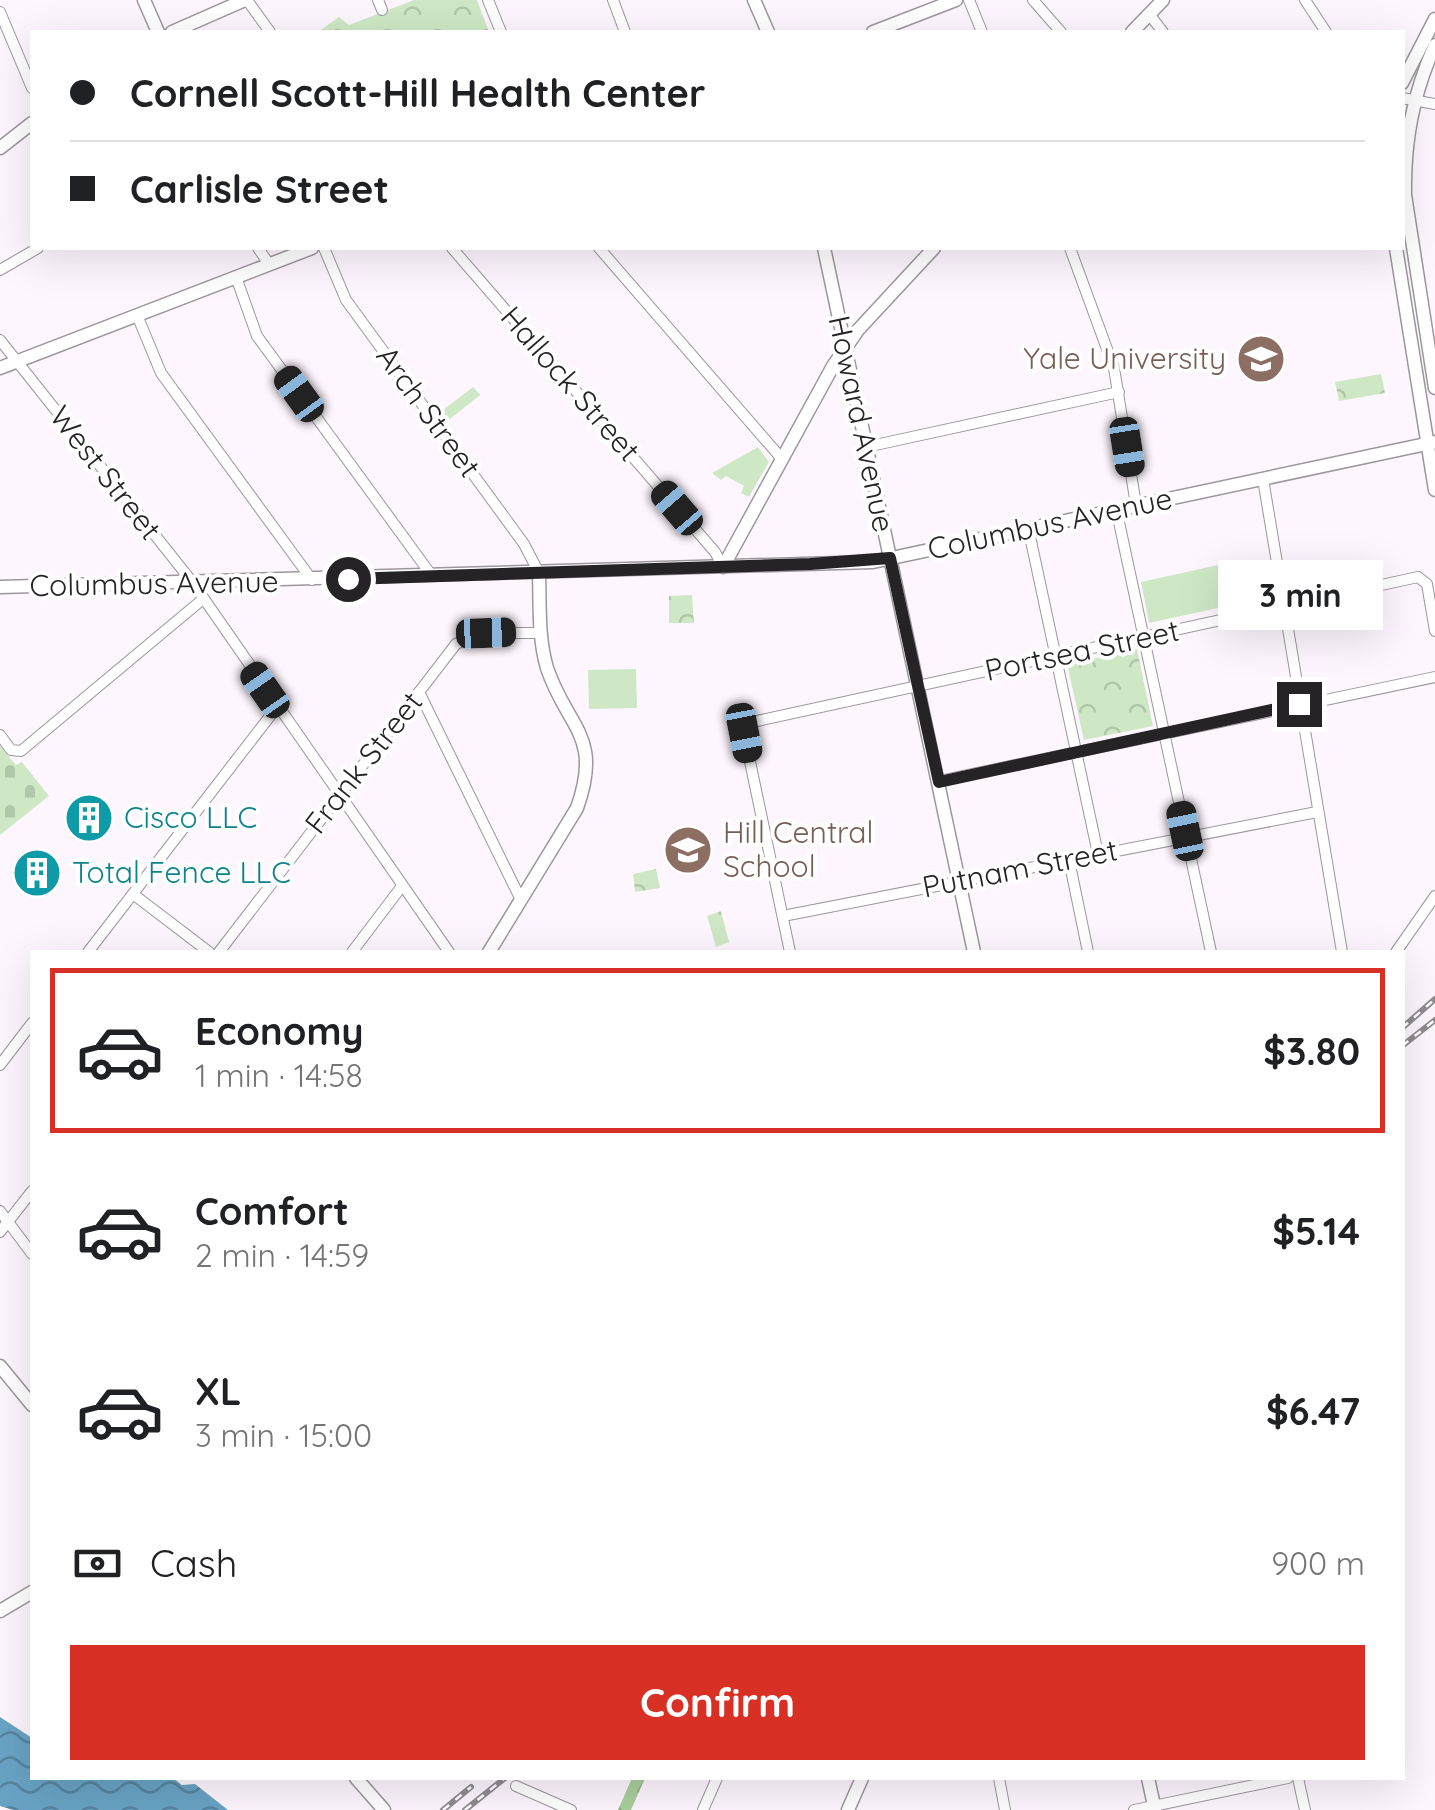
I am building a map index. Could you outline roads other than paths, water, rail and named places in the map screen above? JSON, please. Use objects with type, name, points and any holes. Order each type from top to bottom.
[{"type":"main road","points":[[144,0],[157,30]]},
{"type":"main road","points":[[177,30],[246,0]]},
{"type":"main road","points":[[754,0],[767,30]]},
{"type":"main road","points":[[878,30],[956,0]]},
{"type":"main road","points":[[1134,30],[1163,0]]},
{"type":"main road","points":[[1405,77],[1435,19]]},
{"type":"main road","points":[[1405,140],[1408,99],[1435,45]]},
{"type":"main road","points":[[0,148],[30,126]]},
{"type":"main road","points":[[1405,200],[1435,388]]},
{"type":"main road","points":[[1405,225],[1412,233]]},
{"type":"main road","points":[[0,368],[307,250]]},
{"type":"main road","name":"Howard Avenue","points":[[824,250],[974,950]]},
{"type":"main road","points":[[723,568],[858,330],[932,250]]},
{"type":"main road","points":[[1396,250],[1431,442],[1435,490]]},
{"type":"main road","name":"Columbus Avenue","points":[[0,587],[873,562],[1431,442]]},
{"type":"main road","points":[[490,950],[577,808],[586,769],[581,734],[549,674],[541,633],[539,573]]},
{"type":"main road","points":[[0,1366],[29,1395]]},
{"type":"main road","points":[[0,1611],[30,1593]]},
{"type":"main road","points":[[358,1780],[384,1810]]},
{"type":"main road","points":[[848,1810],[861,1780]]},
{"type":"main road","points":[[1148,1780],[1154,1808]]},
{"type":"street","points":[[246,0],[268,30]]},
{"type":"street","points":[[488,0],[499,30]]},
{"type":"street","points":[[613,0],[624,30]]},
{"type":"street","points":[[970,0],[981,30]]},
{"type":"street","points":[[1033,0],[1060,30]]},
{"type":"street","points":[[1305,0],[1325,30]]},
{"type":"street","points":[[0,12],[30,83]]},
{"type":"street","points":[[1150,14],[1162,30]]},
{"type":"street","points":[[1408,99],[1435,104]]},
{"type":"street","points":[[0,270],[35,250]]},
{"type":"street","points":[[259,250],[269,264]]},
{"type":"street","name":"Arch Street","points":[[325,250],[346,300],[524,544],[539,573]]},
{"type":"street","name":"Hallock Street","points":[[454,250],[715,552],[723,568]]},
{"type":"street","points":[[601,250],[782,459]]},
{"type":"street","points":[[1071,250],[1104,336],[1119,392],[1136,504]]},
{"type":"street","points":[[236,277],[257,336],[432,576]]},
{"type":"street","points":[[137,315],[161,373],[312,580]]},
{"type":"street","name":"West Street","points":[[0,340],[193,583],[447,950]]},
{"type":"street","points":[[866,447],[1119,392]]},
{"type":"street","points":[[1263,479],[1342,950]]},
{"type":"street","points":[[1116,508],[1210,950]]},
{"type":"street","points":[[1028,527],[1098,854]]},
{"type":"street","name":"Portsea Street","points":[[782,916],[744,728],[752,722],[1422,578],[1427,584],[1435,630]]},
{"type":"street","points":[[0,735],[17,752],[203,599]]},
{"type":"street","name":"Frank Street","points":[[221,950],[453,648],[480,633],[541,633]]},
{"type":"street","points":[[939,782],[1435,676]]},
{"type":"street","points":[[419,692],[520,900]]},
{"type":"street","points":[[90,950],[277,707]]},
{"type":"street","name":"Putnam Street","points":[[782,916],[1317,812]]},
{"type":"street","points":[[1068,860],[1088,950]]},
{"type":"street","points":[[354,950],[402,886]]},
{"type":"street","points":[[134,894],[205,950]]},
{"type":"street","points":[[1397,950],[1435,896]]},
{"type":"street","points":[[782,916],[790,950]]},
{"type":"street","points":[[0,1065],[30,1026]]},
{"type":"street","points":[[0,1232],[30,1193]]},
{"type":"street","points":[[0,1211],[30,1251]]},
{"type":"street","points":[[703,1810],[716,1780]]},
{"type":"street","points":[[999,1780],[1006,1810]]},
{"type":"street","points":[[1134,1810],[1279,1780]]},
{"type":"street","points":[[1298,1780],[1304,1810]]},
{"type":"street","points":[[516,1786],[571,1810]]},
{"type":"water","points":[[0,1717],[30,1737],[30,1780],[176,1780],[182,1785],[195,1784],[228,1810],[13,1810],[0,1806]]},
{"type":"railway","points":[[1405,1025],[1435,999]]},
{"type":"railway","points":[[1405,1044],[1435,1020]]},
{"type":"railway","points":[[465,1810],[502,1780]]},
{"type":"railway","points":[[443,1810],[471,1787]]},
{"type":"place","name":"Yale University","points":[[1261,359]]},
{"type":"place","name":"Cisco LLC","points":[[89,818]]},
{"type":"place","name":"Hill Central School","points":[[688,850]]},
{"type":"place","name":"Total Fence LLC","points":[[37,873]]}]
